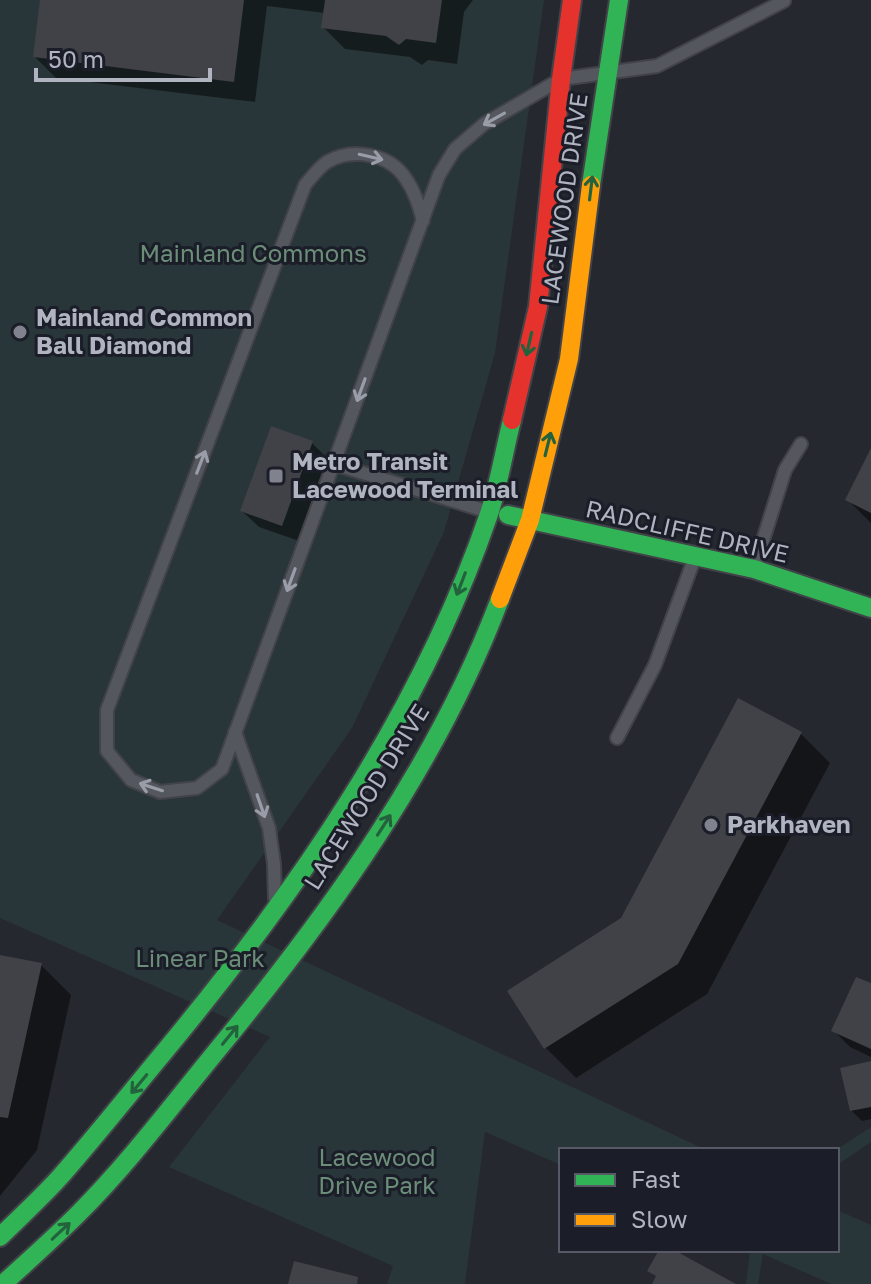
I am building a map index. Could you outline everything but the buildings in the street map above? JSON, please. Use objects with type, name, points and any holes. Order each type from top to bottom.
[{"type":"main road","name":"LACEWOOD DRIVE","points":[[0,1237],[69,1166],[237,964],[275,913],[373,765],[413,694],[453,606],[490,512],[538,307],[572,0]]},
{"type":"main road","name":"LACEWOOD DRIVE","points":[[3,1284],[79,1213],[275,980],[363,857],[440,731],[489,629],[530,520],[569,359],[619,0]]},
{"type":"main road","name":"RADCLIFFE DRIVE","points":[[490,512],[696,554],[754,569],[871,608]]},
{"type":"lane","points":[[423,221],[415,194],[404,176],[383,159],[356,153],[326,162],[305,185],[107,710],[107,751],[131,780],[160,792],[197,788],[222,769],[423,221],[439,175],[462,142],[484,124],[561,79],[657,66],[784,1]]},
{"type":"lane","points":[[754,569],[785,470],[801,444]]},
{"type":"lane","points":[[334,464],[490,512]]},
{"type":"lane","points":[[617,738],[655,665],[696,554]]},
{"type":"lane","points":[[235,732],[269,828],[274,864],[275,913]]},
{"type":"green space","name":"Mainland Commons","points":[[0,0],[544,0],[495,353],[444,532],[352,728],[217,920],[702,1148],[559,1148],[559,1164],[485,1132],[465,1284],[387,1284],[393,1266],[169,1167],[270,1037],[0,918]]},
{"type":"green space","points":[[871,1127],[871,1142],[839,1164],[839,1148]]},
{"type":"green space","points":[[839,1211],[871,1225],[871,1284],[831,1284],[763,1254],[758,1284],[746,1284],[750,1252],[839,1252]]},
{"type":"traffic: fast","points":[[591,185],[619,0]]},
{"type":"traffic: fast","points":[[0,1237],[60,1177],[215,990],[308,863],[351,797],[428,660],[461,588],[493,503],[512,420]]},
{"type":"traffic: fast","points":[[508,515],[754,569],[871,608]]},
{"type":"traffic: fast","points":[[3,1284],[78,1214],[133,1154],[301,944],[378,835],[413,778],[446,720],[500,599]]},
{"type":"traffic: slow","points":[[500,599],[530,520],[569,359],[591,185]]},
{"type":"traffic: jam","points":[[512,420],[538,307],[572,0]]},
{"type":"place","name":"Mainland Common Ball Diamond","points":[[20,332]]},
{"type":"place","name":"Metro Transit Lacewood Terminal","points":[[276,476]]},
{"type":"place","name":"Parkhaven","points":[[711,825]]},
{"type":"park label","name":"Linear Park","points":[[200,959]]},
{"type":"park label","name":"Lacewood Drive Park","points":[[377,1172]]}]
